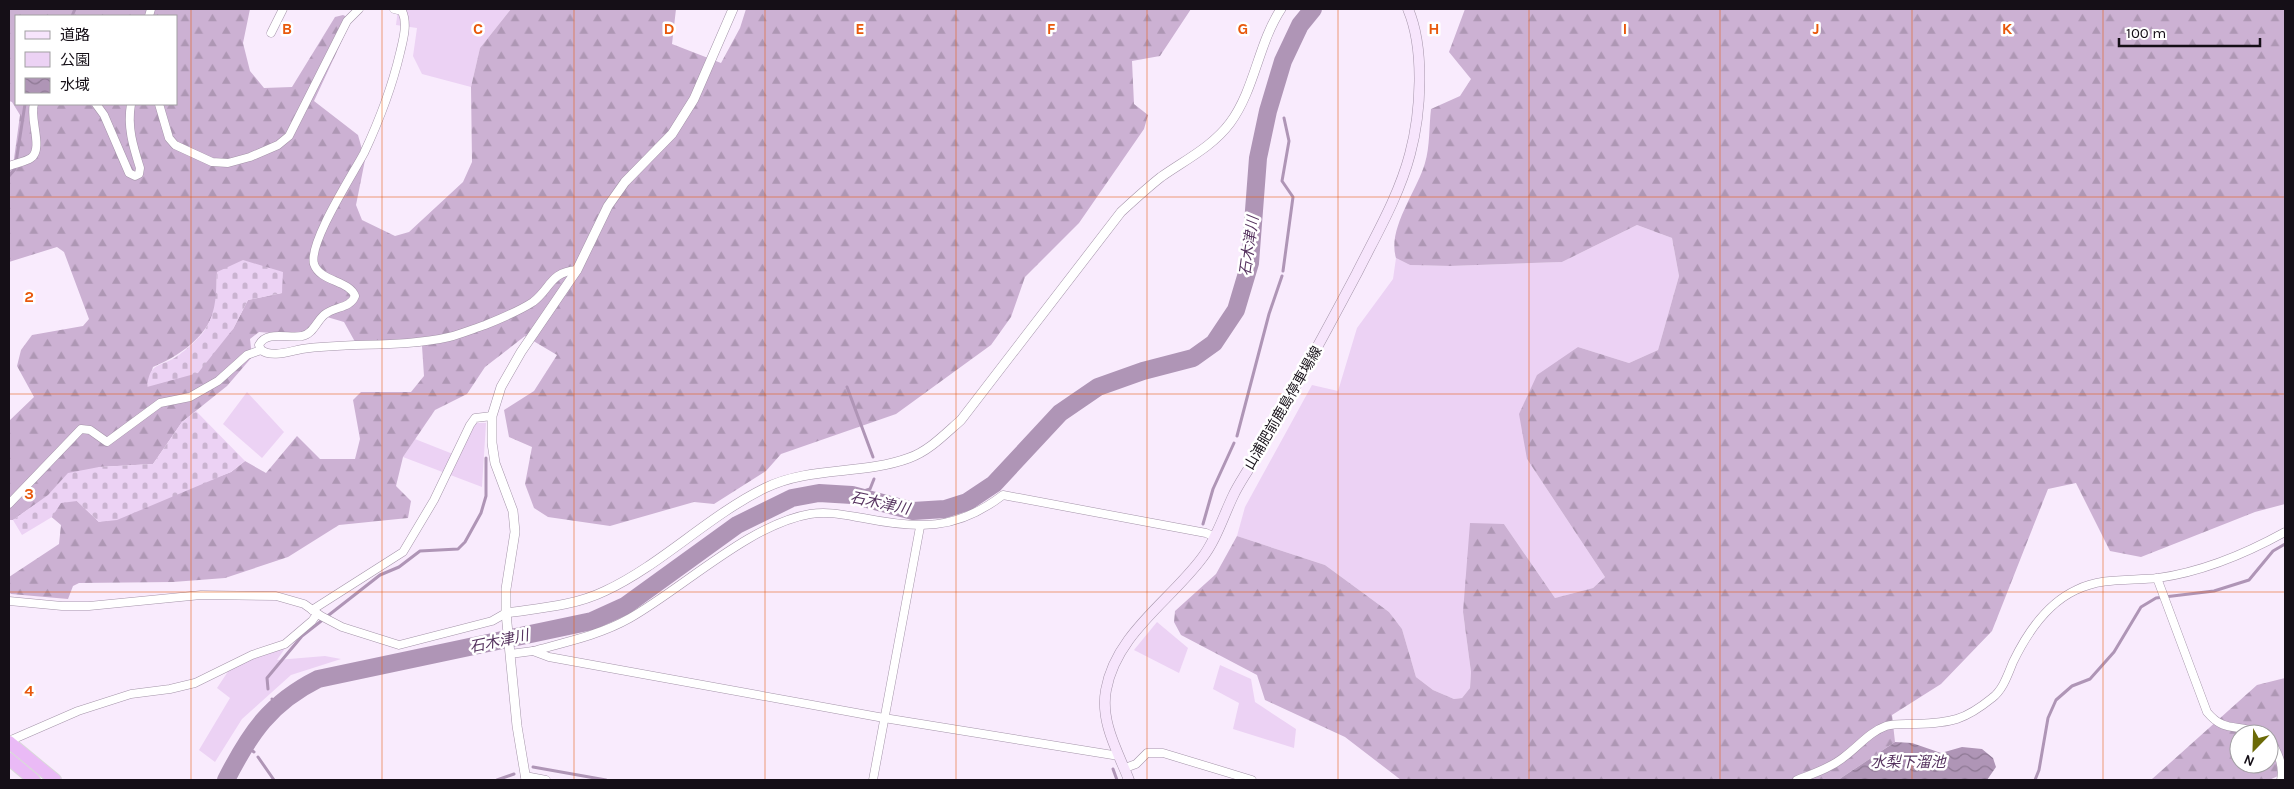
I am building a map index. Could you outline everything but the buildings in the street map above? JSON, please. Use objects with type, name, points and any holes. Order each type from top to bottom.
[{"type":"highway","points":[[9,742],[55,780]]},
{"type":"highway","points":[[9,759],[34,780]]},
{"type":"main road","name":"山浦肥前鹿島停車場線","points":[[1130,780],[1119,756],[1106,718],[1104,702],[1110,673],[1132,635],[1202,559],[1215,537],[1233,495],[1306,371],[1386,215],[1402,179],[1410,154],[1416,122],[1419,68],[1416,38],[1408,9]]},
{"type":"street","points":[[270,33],[283,9]]},
{"type":"street","points":[[159,105],[169,138],[175,145],[212,162],[228,163],[250,157],[278,145],[289,136],[347,21],[359,9]]},
{"type":"street","points":[[394,9],[402,12],[404,16],[404,35],[392,85],[363,154],[330,212],[314,256],[314,264],[318,270],[351,289],[355,296],[349,304],[332,309],[323,316],[308,334],[301,336],[269,336],[261,341],[259,345],[261,350],[265,353],[274,354],[322,346],[399,343],[449,337],[485,325],[530,303],[539,297],[554,277],[564,271],[576,270]]},
{"type":"street","points":[[546,780],[526,778],[506,613],[506,589],[514,525],[513,511],[496,463],[492,443],[492,416],[501,387],[521,352],[576,270],[608,206],[625,182],[672,134],[694,99],[733,9]]},
{"type":"street","points":[[9,601],[62,606],[89,606],[201,595],[276,596],[304,604],[329,621],[399,645],[484,624],[506,613],[582,600],[606,591],[731,507],[766,488],[794,478],[882,466],[910,458],[929,448],[961,420],[1121,212],[1145,190],[1217,138],[1230,122],[1246,96],[1265,40],[1281,9]]},
{"type":"street","points":[[13,164],[31,158],[36,153],[37,142],[31,112],[34,105]]},
{"type":"street","points":[[97,105],[104,115],[129,173],[135,176],[139,174],[140,168],[130,134],[131,105]]},
{"type":"street","points":[[9,504],[81,429],[90,430],[106,442],[160,403],[190,396],[218,381],[247,355],[261,350]]},
{"type":"street","points":[[9,742],[78,711],[131,694],[170,689],[195,683],[252,655],[285,644],[312,621],[317,613],[403,552],[434,500],[470,425],[475,418],[492,416]]},
{"type":"street","points":[[510,653],[533,651],[596,634],[630,618],[730,551],[772,526],[809,514],[836,513],[920,527],[964,519],[984,510],[1003,496],[1215,537]]},
{"type":"street","points":[[872,780],[920,527]]},
{"type":"street","points":[[1797,780],[1843,758],[1873,732],[1888,725],[1936,724],[1967,716],[1995,696],[2004,682],[2024,640],[2042,616],[2058,601],[2077,589],[2112,580],[2157,578],[2182,573],[2245,552],[2285,532]]},
{"type":"street","points":[[2157,578],[2207,712],[2215,721],[2229,727]]},
{"type":"street","points":[[533,651],[549,657],[884,718],[1119,756]]},
{"type":"street","points":[[1125,768],[1136,764],[1147,753],[1163,753],[1252,780]]},
{"type":"street","points":[[2279,758],[2283,773],[2281,780]]},
{"type":"green space","points":[[9,9],[250,9],[243,43],[250,71],[264,88],[292,87],[335,17],[343,15],[352,19],[314,101],[358,135],[365,160],[356,205],[362,220],[395,236],[409,232],[463,182],[472,162],[471,87],[480,48],[511,9],[676,9],[672,44],[721,63],[740,28],[746,9],[1191,9],[1160,56],[1132,61],[1134,104],[1148,115],[1144,129],[1079,223],[1025,277],[1011,317],[991,345],[896,414],[781,454],[766,471],[714,504],[694,502],[610,526],[548,517],[534,508],[525,484],[532,447],[509,437],[504,410],[534,391],[557,355],[525,336],[485,367],[467,394],[435,410],[403,457],[396,486],[411,501],[408,518],[339,525],[288,557],[225,578],[173,582],[79,583],[73,586],[68,599],[11,594],[9,592],[9,577],[59,544],[61,525],[36,504],[13,520],[9,520],[9,421],[34,397],[17,366],[21,350],[32,335],[83,326],[89,319],[64,252],[57,247],[9,262],[9,172],[13,166],[20,115],[12,102],[9,101]],"holes":[[[217,272],[282,293],[248,300],[233,329],[147,386],[153,367],[182,351],[206,327],[216,303]],[[327,317],[344,322],[359,349],[422,346],[424,376],[411,392],[361,392],[353,400],[360,439],[355,459],[320,459],[297,436],[266,473],[245,461],[231,472],[99,522],[77,501],[99,467],[153,464],[182,422],[227,386],[252,357],[250,339],[259,332],[310,336]]]},
{"type":"green space","points":[[398,9],[511,9],[480,48],[471,87],[422,74],[413,56],[417,28],[396,25]]},
{"type":"green space","points":[[1465,9],[2285,9],[2285,504],[2255,512],[2141,557],[2110,551],[2076,483],[2048,489],[1992,631],[1941,684],[1892,715],[1895,742],[1838,780],[1401,780],[1345,737],[1265,700],[1257,675],[1181,635],[1174,622],[1175,611],[1216,574],[1237,536],[1325,565],[1389,612],[1402,629],[1416,677],[1433,690],[1454,699],[1462,698],[1470,688],[1471,672],[1463,612],[1470,523],[1504,524],[1555,598],[1593,588],[1605,577],[1527,459],[1519,414],[1537,375],[1578,347],[1629,363],[1658,350],[1679,276],[1672,238],[1637,225],[1562,262],[1450,266],[1410,265],[1396,258],[1394,247],[1399,223],[1427,157],[1431,109],[1460,96],[1471,79],[1449,52]]},
{"type":"green space","points":[[1637,225],[1672,238],[1679,276],[1658,350],[1629,363],[1578,347],[1527,459],[1605,577],[1593,588],[1555,598],[1504,524],[1463,612],[1471,672],[1470,688],[1462,698],[1454,699],[1433,690],[1416,677],[1402,629],[1389,612],[1325,565],[1237,536],[1245,507],[1312,385],[1338,391],[1357,328],[1393,279],[1396,258],[1410,265],[1450,266],[1562,262]]},
{"type":"green space","points":[[243,260],[283,272],[282,293],[248,300],[233,329],[198,373],[147,387],[150,373],[153,369],[176,357],[204,332],[214,307],[217,272]]},
{"type":"green space","points":[[247,392],[284,432],[262,458],[223,424]]},
{"type":"green space","points":[[196,411],[245,461],[231,472],[117,520],[99,522],[77,501],[61,503],[52,517],[22,535],[13,520],[48,495],[68,473],[99,467],[153,464],[182,422]]},
{"type":"green space","points":[[474,423],[486,423],[482,487],[403,457],[415,439],[458,456]]},
{"type":"green space","points":[[1157,622],[1188,648],[1179,673],[1134,650]]},
{"type":"green space","points":[[288,644],[277,660],[325,656],[341,659],[291,675],[242,719],[215,762],[199,750],[230,698],[217,688],[229,670],[255,654]]},
{"type":"green space","points":[[1220,665],[1251,679],[1255,702],[1296,729],[1294,748],[1233,729],[1239,703],[1213,689]]},
{"type":"green space","points":[[2285,678],[2285,773],[2269,780],[2151,780],[2257,685]]},
{"type":"water","name":"水梨下溜池","points":[[1895,742],[1912,743],[1941,753],[1962,747],[1982,749],[1993,758],[1996,767],[1987,780],[1838,780]]},
{"type":"waterway","points":[[72,15],[75,9]]},
{"type":"waterway","name":"石木津川","points":[[226,780],[244,748],[263,721],[287,698],[318,679],[592,621],[625,606],[737,525],[792,498],[819,493],[852,495],[913,511],[945,509],[967,502],[994,484],[1060,413],[1098,387],[1143,371],[1193,358],[1214,343],[1236,310],[1250,263],[1258,158],[1268,111],[1283,61],[1300,25],[1313,9]]},
{"type":"waterway","points":[[9,176],[15,169],[25,105]]},
{"type":"waterway","points":[[1283,271],[1293,197],[1282,181],[1289,141],[1284,118]]},
{"type":"waterway","points":[[1237,436],[1269,314],[1282,276]]},
{"type":"waterway","points":[[847,387],[873,457]]},
{"type":"waterway","points":[[1203,524],[1213,489],[1234,443]]},
{"type":"waterway","points":[[268,689],[267,678],[302,636],[380,575],[399,567],[420,551],[458,549],[465,542],[481,513],[486,496],[486,458]]},
{"type":"waterway","points":[[852,495],[870,489],[874,479]]},
{"type":"waterway","points":[[2035,780],[2039,770],[2048,718],[2056,700],[2072,686],[2090,679],[2114,652],[2141,607],[2156,598],[2214,591],[2249,580],[2273,551],[2285,544]]},
{"type":"waterway","points":[[272,699],[277,705]]},
{"type":"waterway","points":[[244,745],[254,752]]},
{"type":"waterway","points":[[258,757],[274,780]]},
{"type":"waterway","points":[[533,767],[606,780]]},
{"type":"waterway","points":[[1113,769],[1117,780]]},
{"type":"waterway","points":[[497,780],[514,774]]}]
